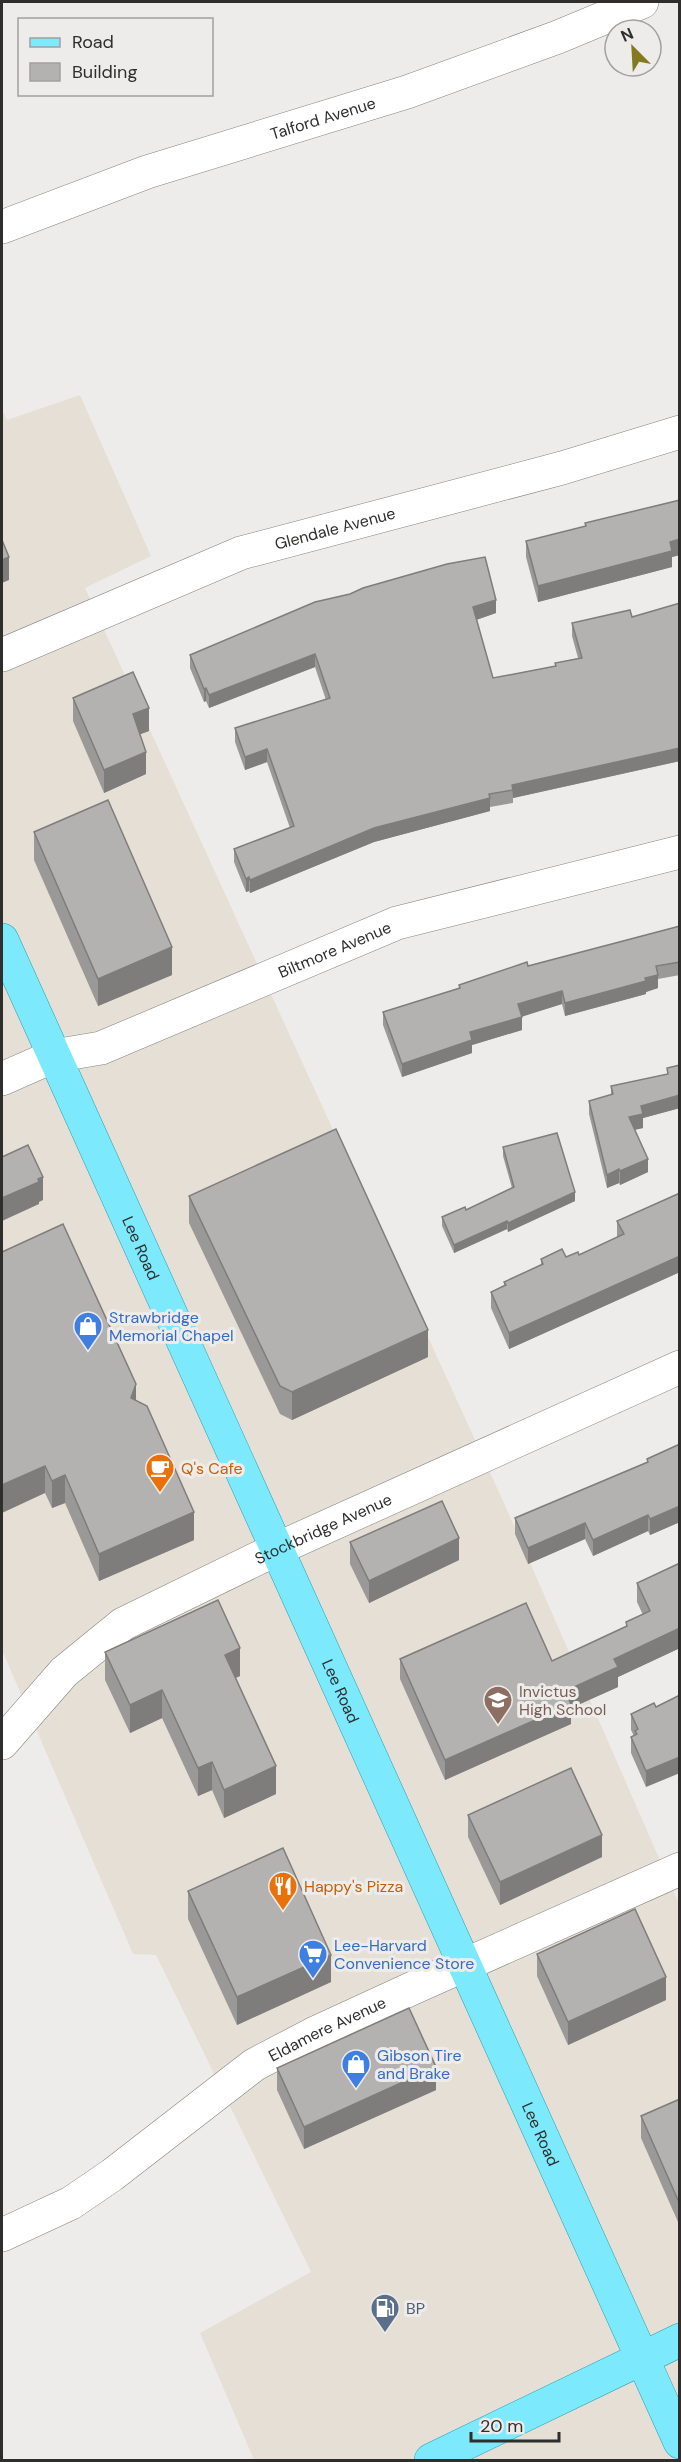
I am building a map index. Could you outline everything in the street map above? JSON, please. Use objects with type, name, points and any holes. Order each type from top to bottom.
[{"type":"main road","name":"Lee Road","points":[[2,940],[641,2360],[680,2442]]},
{"type":"main road","points":[[430,2460],[680,2340]]},
{"type":"street","name":"Talford Avenue","points":[[2,227],[147,172],[406,92],[558,37],[642,2]]},
{"type":"street","name":"Glendale Avenue","points":[[2,655],[241,553],[562,468],[680,432]]},
{"type":"street","name":"Biltmore Avenue","points":[[2,1079],[54,1056],[100,1048],[397,923],[680,852]]},
{"type":"street","name":"Stockbridge Avenue","points":[[2,1743],[64,1672],[123,1624],[277,1549],[680,1367]]},
{"type":"street","name":"Eldamere Avenue","points":[[2,2235],[71,2203],[112,2175],[255,2065],[313,2034],[680,1869]]},
{"type":"shaded area","points":[[80,395],[151,556],[85,588],[504,1503],[679,1904],[679,2460],[254,2460],[200,2333],[311,2272],[156,1955],[133,1954],[2,1650],[2,409],[7,420]]},
{"type":"building","points":[[680,500],[680,539],[670,542],[672,551],[538,586],[526,541],[586,526],[585,523]]},
{"type":"building","points":[[2,540],[9,557],[2,560]]},
{"type":"building","points":[[485,557],[496,600],[473,607],[493,678],[556,666],[555,663],[582,658],[572,623],[630,610],[632,617],[680,603],[680,748],[512,785],[513,790],[489,794],[490,798],[374,828],[250,880],[249,877],[246,879],[234,849],[294,826],[267,749],[245,757],[235,728],[330,698],[315,654],[209,695],[206,688],[204,689],[190,655],[315,602],[350,594],[363,588],[447,564]]},
{"type":"building","points":[[133,672],[149,708],[133,714],[146,752],[104,770],[73,698]]},
{"type":"building","points":[[108,800],[172,947],[98,979],[34,832]]},
{"type":"building","points":[[680,926],[680,962],[656,966],[658,975],[645,978],[646,981],[565,1003],[562,991],[518,1004],[522,1017],[470,1032],[472,1040],[402,1064],[383,1012],[460,988],[459,985],[527,962],[528,966]]},
{"type":"building","points":[[680,1065],[680,1095],[641,1106],[643,1114],[629,1117],[648,1159],[607,1175],[589,1101],[613,1094],[611,1086],[668,1074],[667,1068]]},
{"type":"building","points":[[336,1129],[428,1330],[292,1392],[280,1386],[189,1196]]},
{"type":"building","points":[[557,1133],[575,1192],[454,1245],[442,1217],[465,1207],[466,1210],[514,1187],[503,1147]]},
{"type":"building","points":[[28,1145],[43,1177],[38,1179],[39,1182],[2,1198],[2,1157]]},
{"type":"building","points":[[680,1193],[680,1256],[509,1333],[491,1292],[506,1285],[504,1282],[543,1264],[541,1259],[562,1249],[566,1257],[578,1252],[579,1255],[624,1234],[617,1221]]},
{"type":"building","points":[[63,1224],[136,1384],[131,1398],[147,1406],[194,1512],[99,1554],[65,1475],[52,1481],[45,1466],[2,1485],[2,1252]]},
{"type":"building","points":[[680,1444],[680,1506],[650,1519],[648,1515],[593,1540],[585,1523],[528,1548],[515,1518],[648,1462],[647,1459]]},
{"type":"building","points":[[442,1501],[459,1538],[369,1581],[350,1542]]},
{"type":"building","points":[[680,1563],[680,1628],[614,1659],[618,1667],[565,1691],[571,1704],[445,1760],[400,1659],[526,1603],[552,1661],[627,1626],[626,1622],[650,1611],[637,1583]]},
{"type":"building","points":[[218,1600],[240,1648],[225,1655],[276,1766],[224,1790],[212,1762],[198,1768],[162,1690],[130,1705],[105,1652]]},
{"type":"building","points":[[680,1695],[680,1757],[646,1771],[631,1737],[637,1734],[635,1731],[638,1729],[631,1714],[654,1703],[656,1707]]},
{"type":"building","points":[[571,1768],[602,1835],[500,1882],[468,1815]]},
{"type":"building","points":[[283,1848],[331,1955],[237,1997],[188,1891]]},
{"type":"building","points":[[635,1909],[666,1977],[568,2022],[537,1954]]},
{"type":"building","name":"Gibson Tire and Brake","points":[[409,2008],[436,2067],[304,2127],[277,2068]]},
{"type":"building","points":[[680,2099],[680,2199],[678,2200],[641,2116]]},
{"type":"place","name":"Strawbridge Memorial Chapel","points":[[88,1352]]},
{"type":"place","name":"Q's Cafe","points":[[160,1494]]},
{"type":"place","name":"Invictus High School","points":[[498,1726]]},
{"type":"place","name":"Happy's Pizza","points":[[283,1912]]},
{"type":"place","name":"Lee-Harvard Convenience Store","points":[[313,1980]]},
{"type":"place","name":"Gibson Tire and Brake","points":[[356,2090]]},
{"type":"place","name":"BP","points":[[385,2334]]}]
